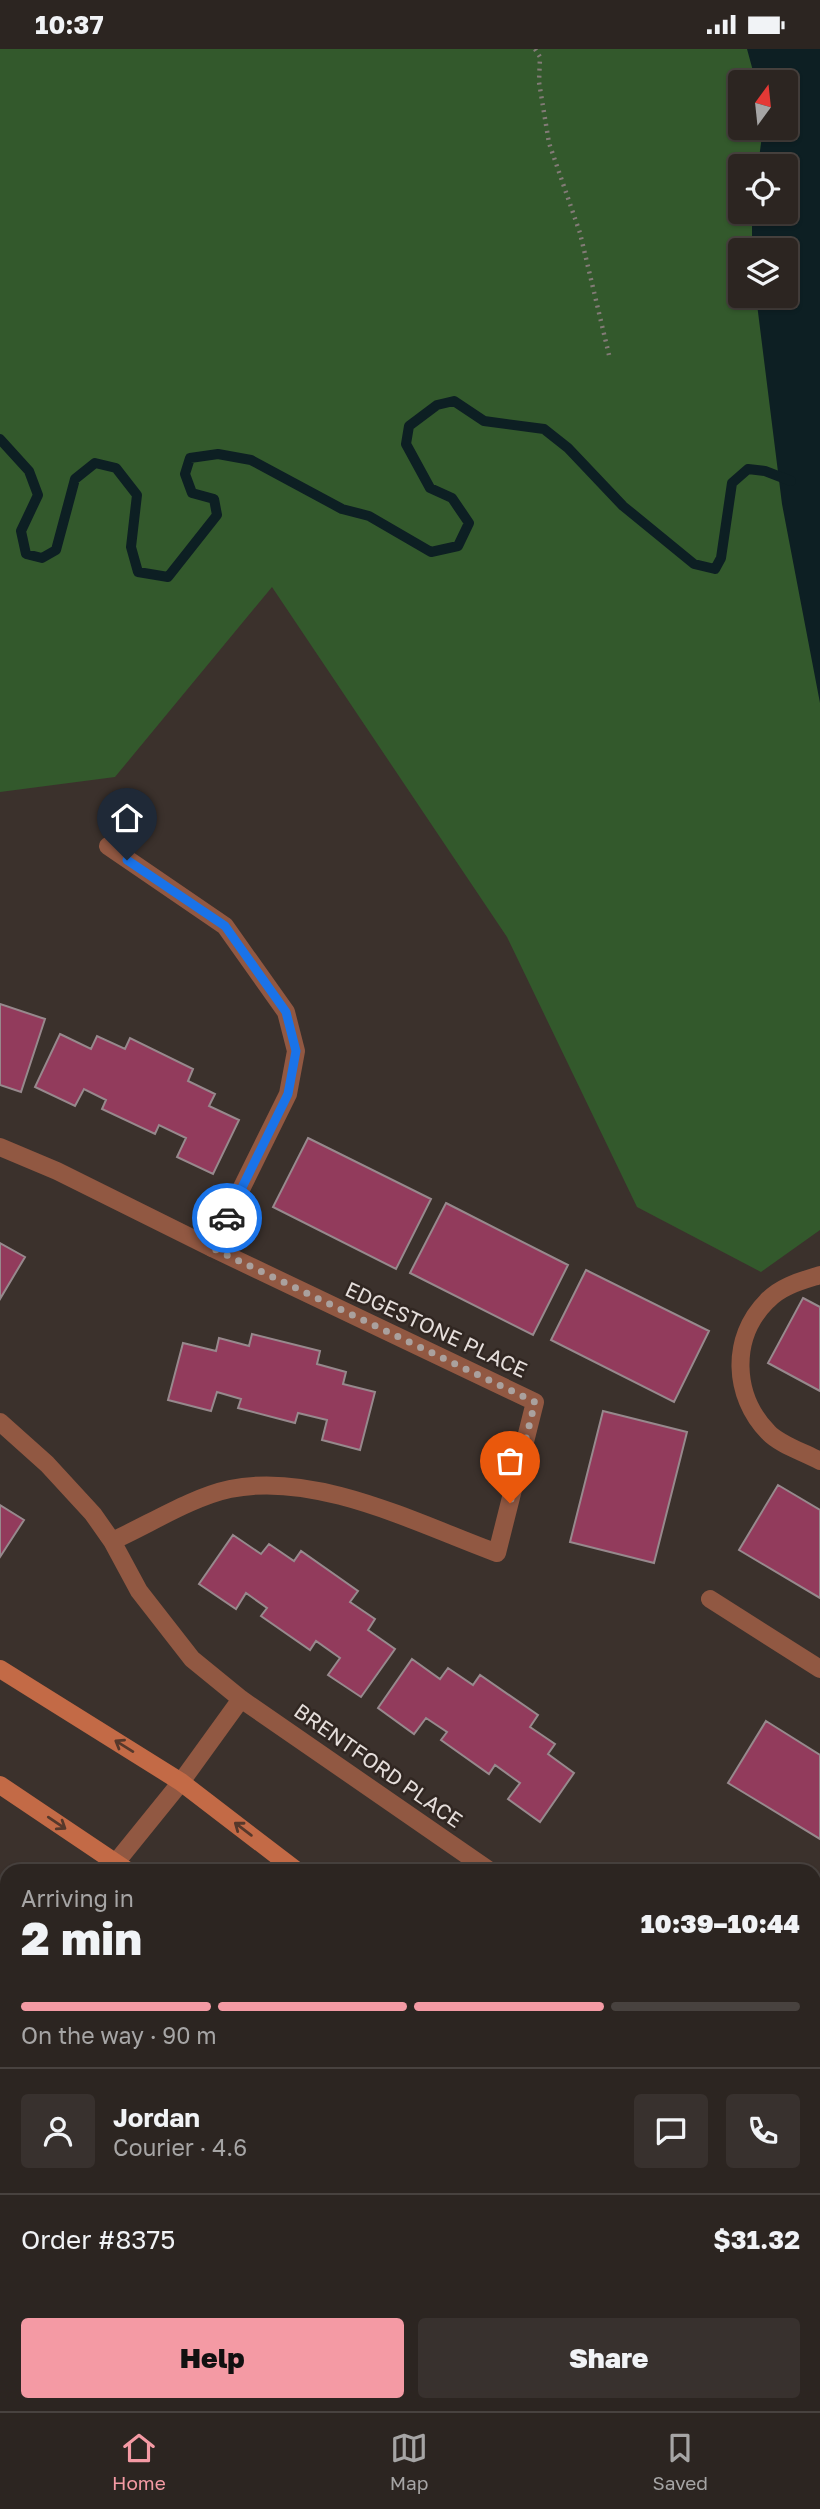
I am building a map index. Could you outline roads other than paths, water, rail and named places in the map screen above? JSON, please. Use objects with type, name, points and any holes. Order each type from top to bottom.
[{"type":"main road","points":[[0,1669],[181,1782],[289,1864]]},
{"type":"main road","points":[[0,1785],[112,1864]]},
{"type":"street","points":[[108,846],[225,926],[286,1012],[296,1051],[288,1094],[212,1248]]},
{"type":"street","name":"EDGESTONE PLACE","points":[[0,1147],[57,1171],[535,1402],[497,1553],[346,1498],[281,1486],[228,1489],[112,1541]]},
{"type":"street","points":[[820,1275],[792,1283],[767,1300],[749,1325],[740,1363],[741,1383],[751,1411],[764,1427],[770,1434],[820,1461]]},
{"type":"street","name":"BRENTFORD PLACE","points":[[0,1422],[74,1492],[112,1541],[139,1591],[164,1627],[192,1659],[241,1699],[479,1864]]},
{"type":"street","points":[[710,1599],[820,1669]]},
{"type":"street","points":[[121,1864],[241,1699]]},
{"type":"waterway","points":[[0,439],[29,471],[38,495],[21,531],[26,554],[42,558],[56,550],[75,479],[95,463],[116,468],[137,495],[131,547],[138,572],[168,577],[217,515],[214,499],[192,493],[185,474],[190,458],[218,454],[251,460],[342,509],[369,516],[431,552],[458,546],[469,523],[452,498],[430,488],[406,444],[409,426],[437,405],[454,401],[484,421],[544,429],[568,448],[623,506],[694,564],[715,569],[721,558],[732,483],[748,469],[765,471],[791,481]]}]
